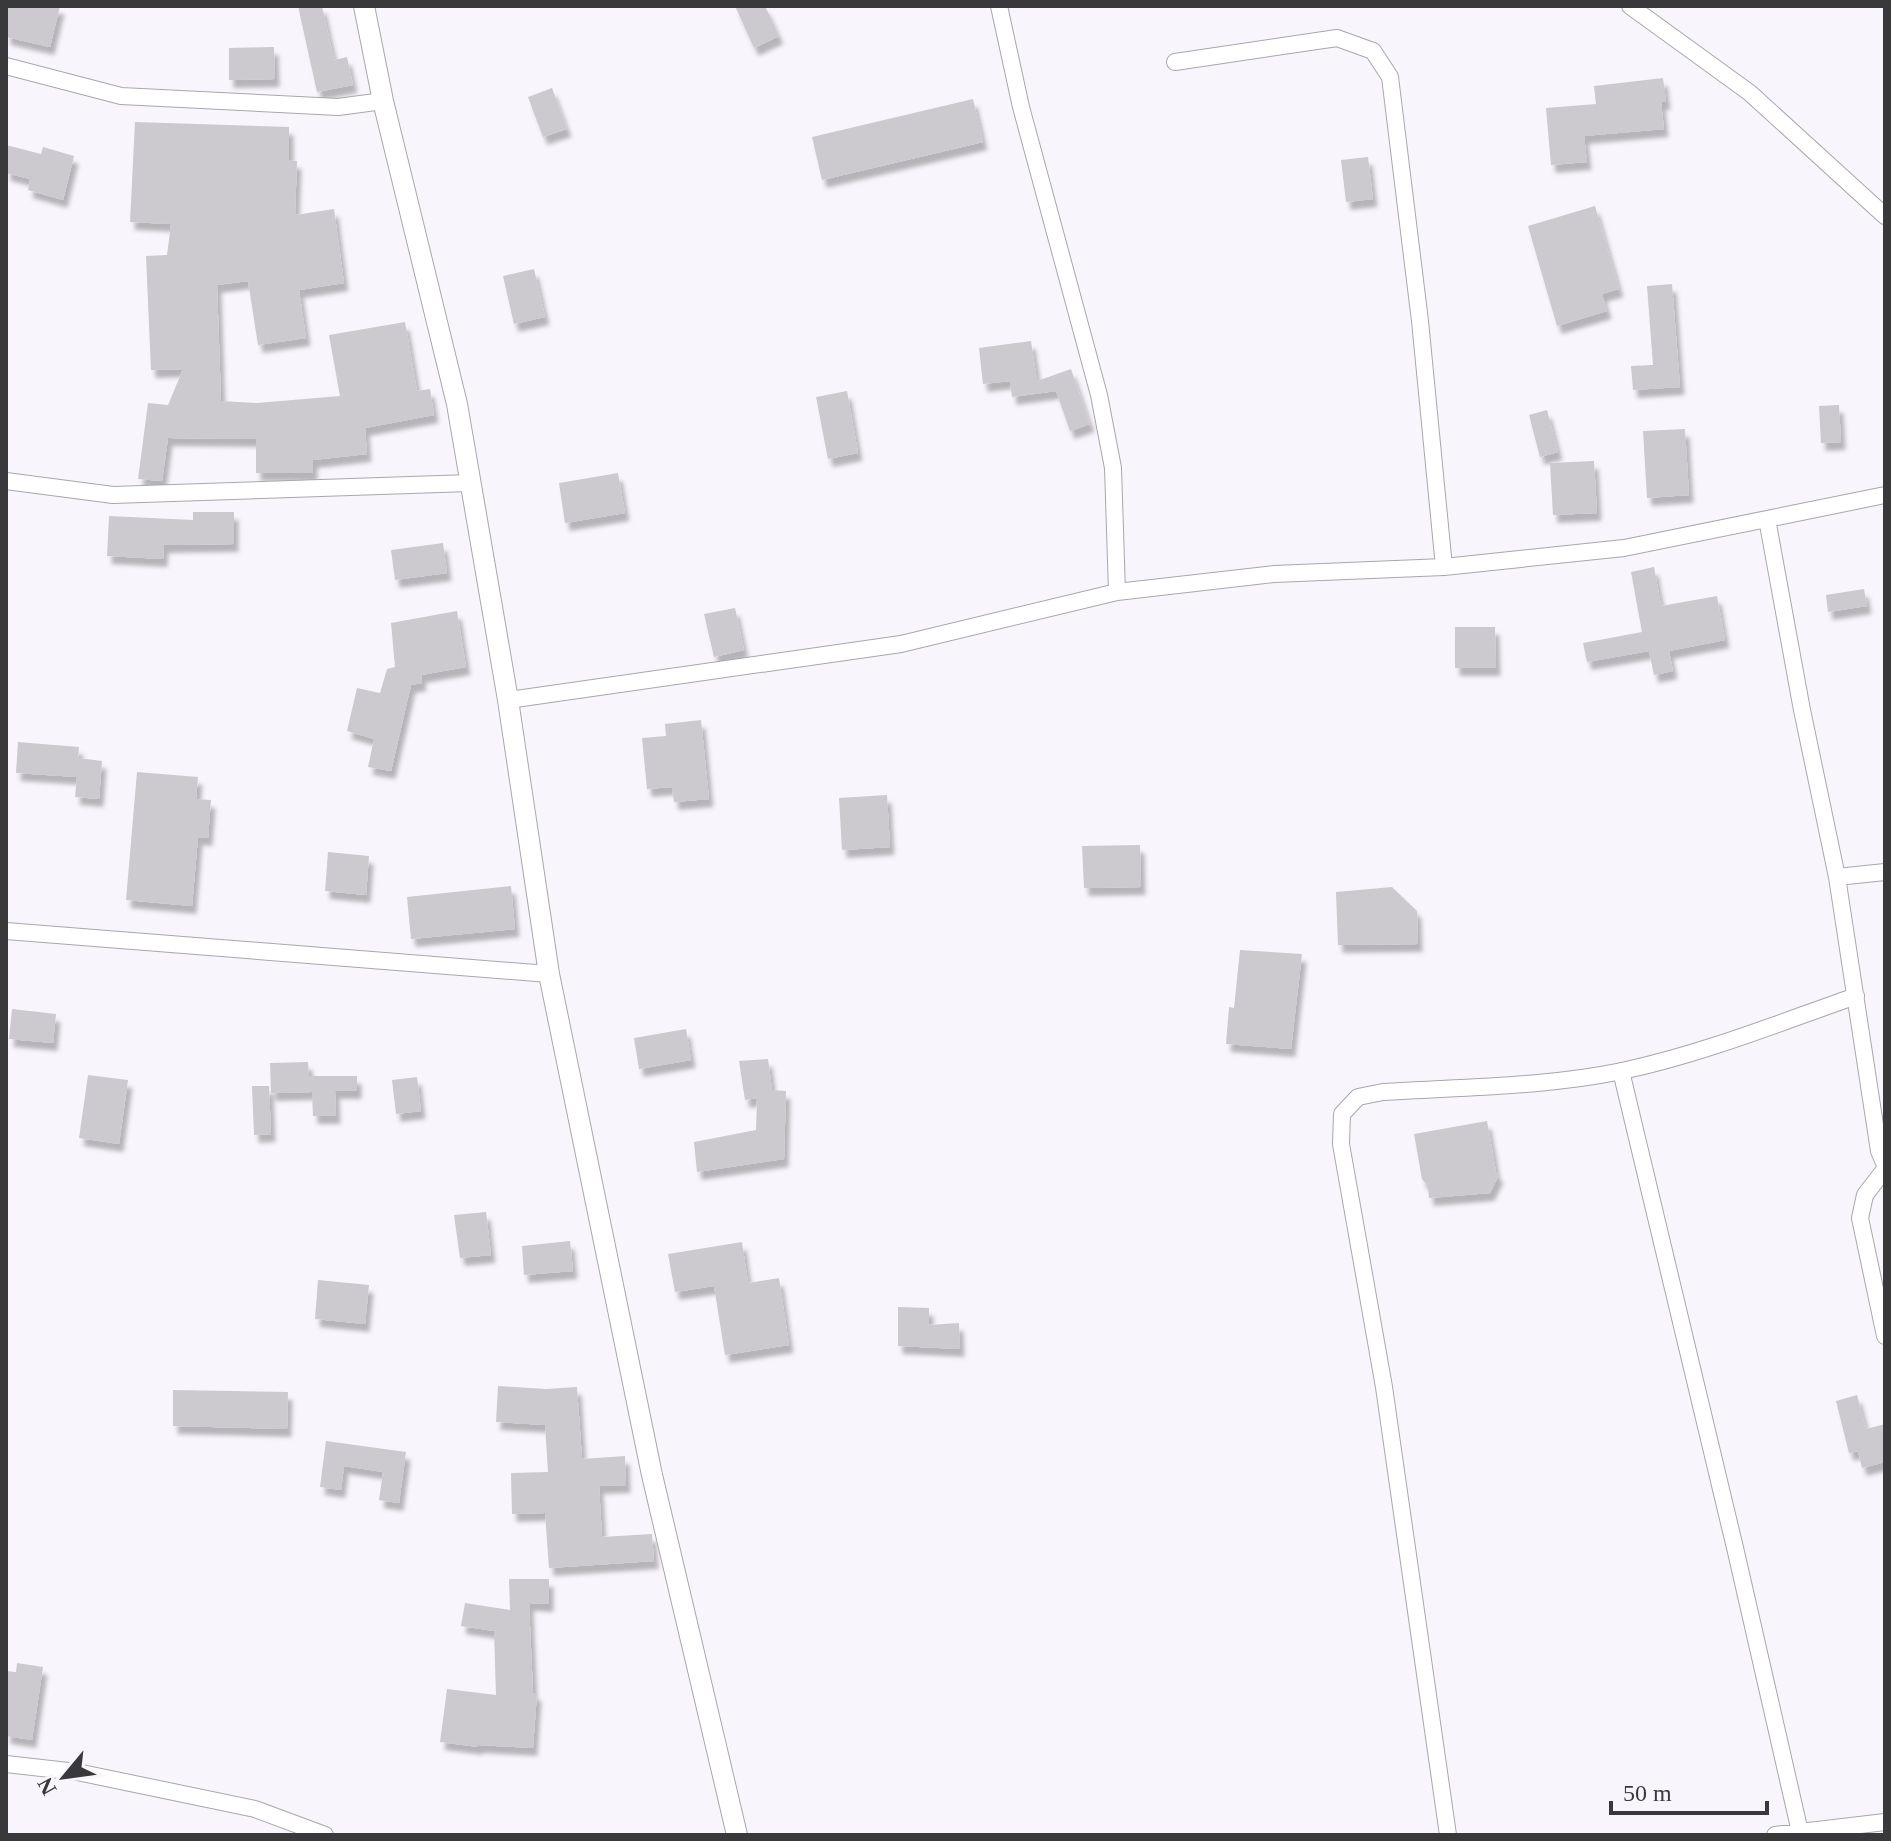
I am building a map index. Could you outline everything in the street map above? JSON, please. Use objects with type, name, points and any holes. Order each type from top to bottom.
[{"type":"street","points":[[364,6],[383,101],[457,404],[508,700],[549,974],[652,1475],[737,1835]]},
{"type":"street","points":[[999,6],[1021,107],[1099,395],[1113,468],[1117,592]]},
{"type":"street","points":[[1630,6],[1750,93],[1885,216]]},
{"type":"street","points":[[1175,62],[1337,38],[1373,51],[1390,77],[1420,321],[1444,567]]},
{"type":"street","points":[[6,66],[121,96],[338,107],[383,101]]},
{"type":"street","points":[[6,481],[113,495],[470,483]]},
{"type":"street","points":[[508,700],[901,644],[1117,592],[1274,574],[1444,567],[1624,548],[1885,495]]},
{"type":"street","points":[[1767,519],[1837,877],[1879,1151],[1885,1167],[1865,1195],[1860,1218],[1885,1336]]},
{"type":"street","points":[[1837,877],[1885,872]]},
{"type":"street","points":[[6,931],[549,974]]},
{"type":"street","points":[[1448,1835],[1384,1387],[1341,1144],[1342,1114],[1358,1097],[1383,1092],[1558,1080],[1621,1071],[1713,1046],[1856,996]]},
{"type":"street","points":[[1621,1071],[1733,1536],[1800,1832]]},
{"type":"street","points":[[6,1764],[77,1772],[255,1809],[325,1835]]},
{"type":"street","points":[[1775,1835],[1885,1822]]},
{"type":"building","points":[[6,6],[60,6],[50,47],[6,37]]},
{"type":"building","points":[[298,6],[322,6],[334,60],[347,57],[353,85],[317,92]]},
{"type":"building","points":[[735,6],[765,6],[779,36],[754,48]]},
{"type":"building","points":[[274,47],[275,79],[229,80],[229,48]]},
{"type":"building","points":[[1663,78],[1666,102],[1661,102],[1664,129],[1584,136],[1587,162],[1551,165],[1546,108],[1596,104],[1594,86]]},
{"type":"building","points":[[552,88],[567,129],[543,137],[528,97]]},
{"type":"building","points":[[973,99],[983,142],[822,180],[812,137]]},
{"type":"building","points":[[135,122],[289,127],[289,160],[297,161],[295,215],[334,209],[344,283],[299,290],[306,338],[258,345],[248,281],[217,285],[221,401],[257,403],[340,396],[329,335],[405,322],[417,391],[430,389],[434,415],[365,428],[367,454],[313,460],[313,473],[256,473],[256,439],[168,438],[162,481],[138,479],[148,403],[168,405],[183,369],[151,370],[146,256],[167,255],[171,224],[130,222]]},
{"type":"building","points":[[6,145],[41,154],[43,147],[74,156],[63,200],[28,190],[30,179],[6,173]]},
{"type":"building","points":[[1368,157],[1373,199],[1346,202],[1341,160]]},
{"type":"building","points":[[1595,206],[1619,289],[1602,294],[1607,311],[1557,326],[1528,226]]},
{"type":"building","points":[[534,269],[545,317],[514,324],[503,276]]},
{"type":"building","points":[[1672,284],[1680,387],[1633,390],[1631,366],[1653,365],[1647,286]]},
{"type":"building","points":[[1031,341],[1037,381],[1071,369],[1090,424],[1070,431],[1056,391],[1012,397],[1010,381],[983,384],[979,348]]},
{"type":"building","points":[[847,391],[858,453],[828,459],[816,397]]},
{"type":"building","points":[[1839,405],[1841,442],[1821,443],[1819,406]]},
{"type":"building","points":[[1547,410],[1558,452],[1540,457],[1529,415]]},
{"type":"building","points":[[1685,429],[1689,495],[1647,498],[1643,431]]},
{"type":"building","points":[[1594,461],[1597,513],[1553,515],[1550,463]]},
{"type":"building","points":[[618,473],[625,513],[565,523],[559,483]]},
{"type":"building","points":[[193,512],[234,512],[234,544],[164,545],[163,559],[107,556],[109,516],[193,520]]},
{"type":"building","points":[[443,543],[447,573],[395,580],[391,550]]},
{"type":"building","points":[[1654,567],[1661,606],[1717,596],[1725,640],[1669,651],[1673,671],[1654,675],[1649,651],[1587,662],[1583,643],[1642,632],[1631,572]]},
{"type":"building","points":[[1864,589],[1867,606],[1828,612],[1826,595]]},
{"type":"building","points":[[735,608],[744,650],[714,657],[704,614]]},
{"type":"building","points":[[457,611],[466,667],[421,675],[422,683],[411,685],[391,771],[368,767],[374,739],[347,731],[357,688],[380,693],[387,669],[395,667],[391,623]]},
{"type":"building","points":[[1455,627],[1495,627],[1496,668],[1455,668]]},
{"type":"building","points":[[701,720],[709,799],[674,802],[672,787],[647,789],[642,738],[666,736],[665,724]]},
{"type":"building","points":[[18,742],[79,747],[78,758],[102,761],[99,799],[75,797],[77,777],[16,773]]},
{"type":"building","points":[[137,772],[198,777],[196,799],[211,800],[208,838],[198,837],[192,906],[126,900]]},
{"type":"building","points":[[887,795],[890,847],[842,850],[839,798]]},
{"type":"building","points":[[1140,845],[1141,887],[1084,888],[1082,846]]},
{"type":"building","points":[[328,852],[369,856],[366,895],[325,891]]},
{"type":"building","points":[[511,886],[515,929],[411,939],[407,897]]},
{"type":"building","points":[[1392,887],[1417,911],[1418,944],[1338,945],[1336,892]]},
{"type":"building","points":[[1240,950],[1302,954],[1291,1049],[1226,1044],[1229,1007],[1234,1008]]},
{"type":"building","points":[[12,1009],[56,1014],[53,1043],[9,1039]]},
{"type":"building","points":[[686,1029],[691,1060],[639,1069],[634,1038]]},
{"type":"building","points":[[768,1059],[772,1090],[786,1091],[784,1159],[697,1172],[694,1142],[756,1130],[757,1098],[745,1100],[739,1061]]},
{"type":"building","points":[[308,1062],[309,1076],[357,1076],[357,1091],[335,1091],[336,1116],[313,1116],[312,1092],[271,1093],[270,1063]]},
{"type":"building","points":[[88,1075],[128,1080],[119,1144],[79,1138]]},
{"type":"building","points":[[417,1077],[421,1111],[396,1114],[392,1080]]},
{"type":"building","points":[[252,1086],[269,1086],[271,1134],[254,1135]]},
{"type":"building","points":[[1487,1121],[1499,1175],[1490,1193],[1429,1198],[1428,1186],[1422,1179],[1414,1134]]},
{"type":"building","points":[[486,1212],[491,1255],[460,1258],[454,1215]]},
{"type":"building","points":[[570,1241],[573,1271],[524,1275],[522,1246]]},
{"type":"building","points":[[742,1242],[748,1283],[779,1278],[789,1345],[725,1355],[714,1286],[675,1292],[668,1254]]},
{"type":"building","points":[[318,1280],[369,1285],[365,1324],[315,1319]]},
{"type":"building","points":[[898,1307],[929,1308],[929,1325],[959,1323],[960,1349],[898,1346]]},
{"type":"building","points":[[498,1386],[577,1387],[582,1459],[625,1456],[626,1485],[599,1486],[602,1537],[652,1534],[654,1561],[549,1568],[545,1513],[512,1514],[511,1473],[548,1472],[545,1425],[496,1422]]},
{"type":"building","points":[[173,1390],[288,1392],[287,1429],[173,1426]]},
{"type":"building","points":[[1857,1395],[1866,1429],[1885,1424],[1885,1462],[1862,1468],[1858,1451],[1849,1453],[1836,1401]]},
{"type":"building","points":[[326,1441],[406,1452],[399,1503],[379,1500],[383,1472],[344,1466],[341,1490],[320,1487]]},
{"type":"building","points":[[509,1579],[549,1579],[549,1604],[529,1603],[533,1693],[537,1693],[533,1748],[478,1747],[440,1742],[447,1689],[496,1695],[494,1631],[461,1626],[465,1603],[510,1610]]},
{"type":"building","points":[[17,1663],[43,1667],[32,1740],[6,1736],[6,1671],[16,1672]]}]
